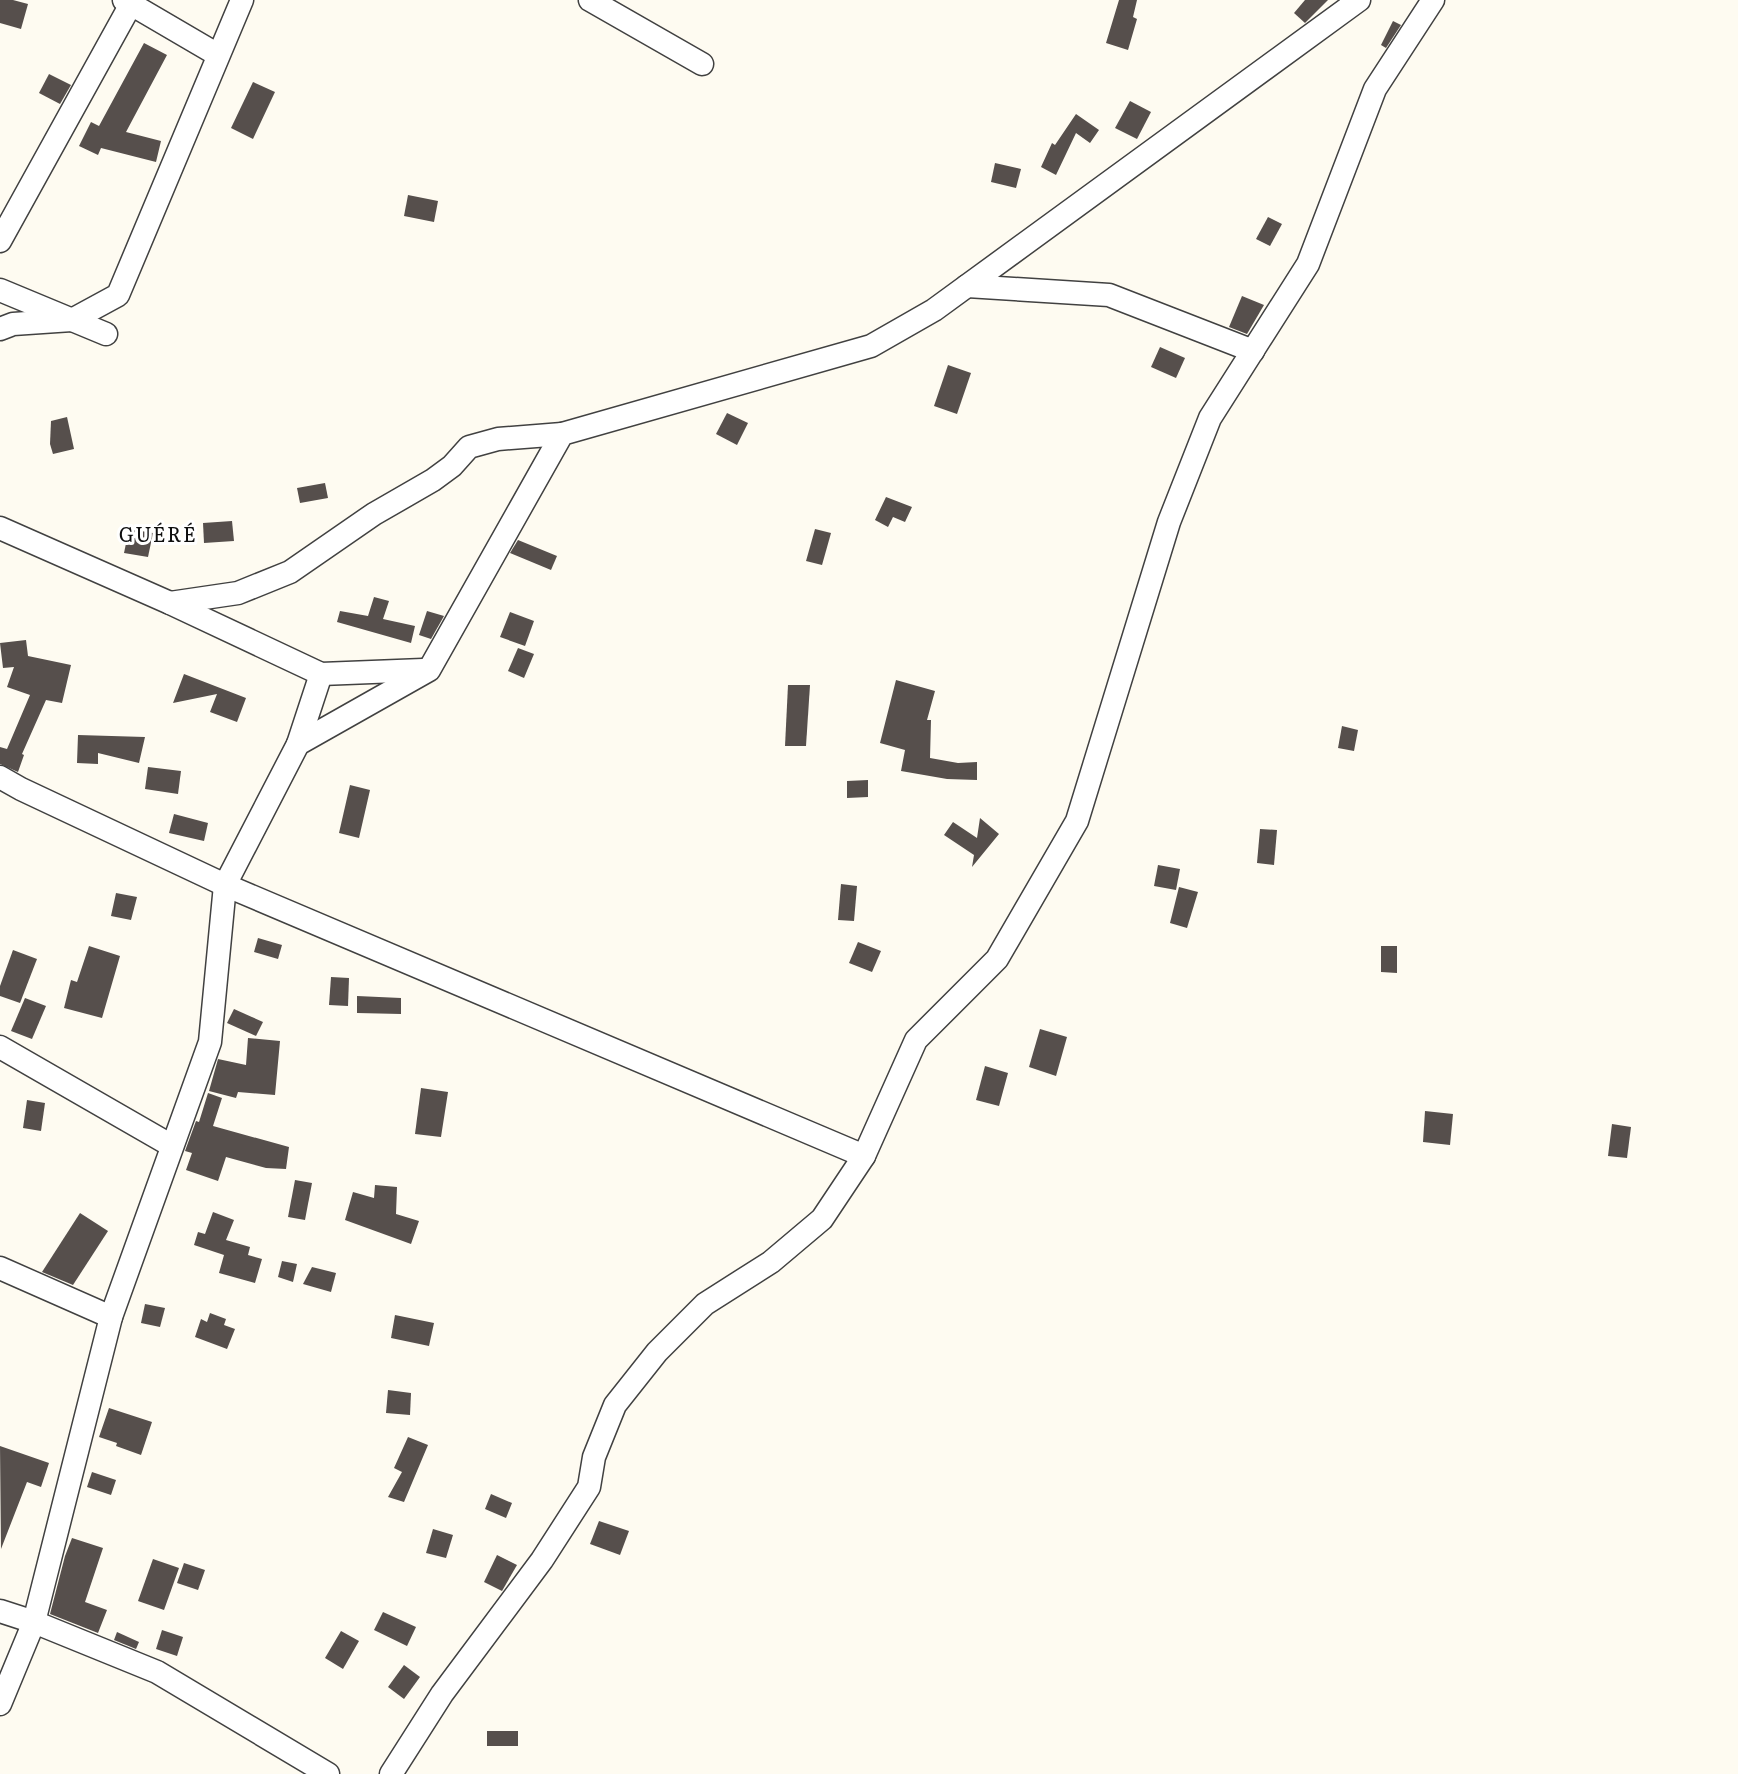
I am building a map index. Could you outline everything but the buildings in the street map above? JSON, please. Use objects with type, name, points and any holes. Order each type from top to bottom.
[{"type":"street","points":[[0,328],[13,324],[72,320],[118,295],[242,0]]},
{"type":"street","points":[[590,0],[702,64]]},
{"type":"street","points":[[170,603],[238,593],[290,572],[374,514],[434,480],[452,466],[469,447],[498,439],[562,434],[871,346],[934,310],[968,286],[1359,0]]},
{"type":"street","points":[[391,1774],[442,1694],[542,1560],[589,1487],[594,1457],[615,1405],[657,1352],[705,1304],[771,1262],[822,1219],[864,1156],[916,1040],[997,959],[1077,821],[1169,522],[1210,418],[1308,264],[1375,89],[1433,0]]},
{"type":"street","points":[[0,241],[128,2],[218,54]]},
{"type":"street","points":[[968,286],[1109,295],[1253,351]]},
{"type":"street","points":[[0,290],[106,334]]},
{"type":"street","points":[[298,744],[429,670],[562,434]]},
{"type":"street","points":[[0,528],[170,603],[321,674],[429,670]]},
{"type":"street","points":[[0,1704],[34,1622],[111,1317],[210,1042],[225,885],[298,744],[321,674]]},
{"type":"street","points":[[0,777],[225,885],[864,1156]]},
{"type":"street","points":[[0,1047],[172,1146]]},
{"type":"street","points":[[0,1268],[111,1317]]},
{"type":"street","points":[[0,1611],[34,1622],[157,1672],[328,1774]]},
{"type":"district","name":"GUÉRÉ","points":[[158,535]]}]
